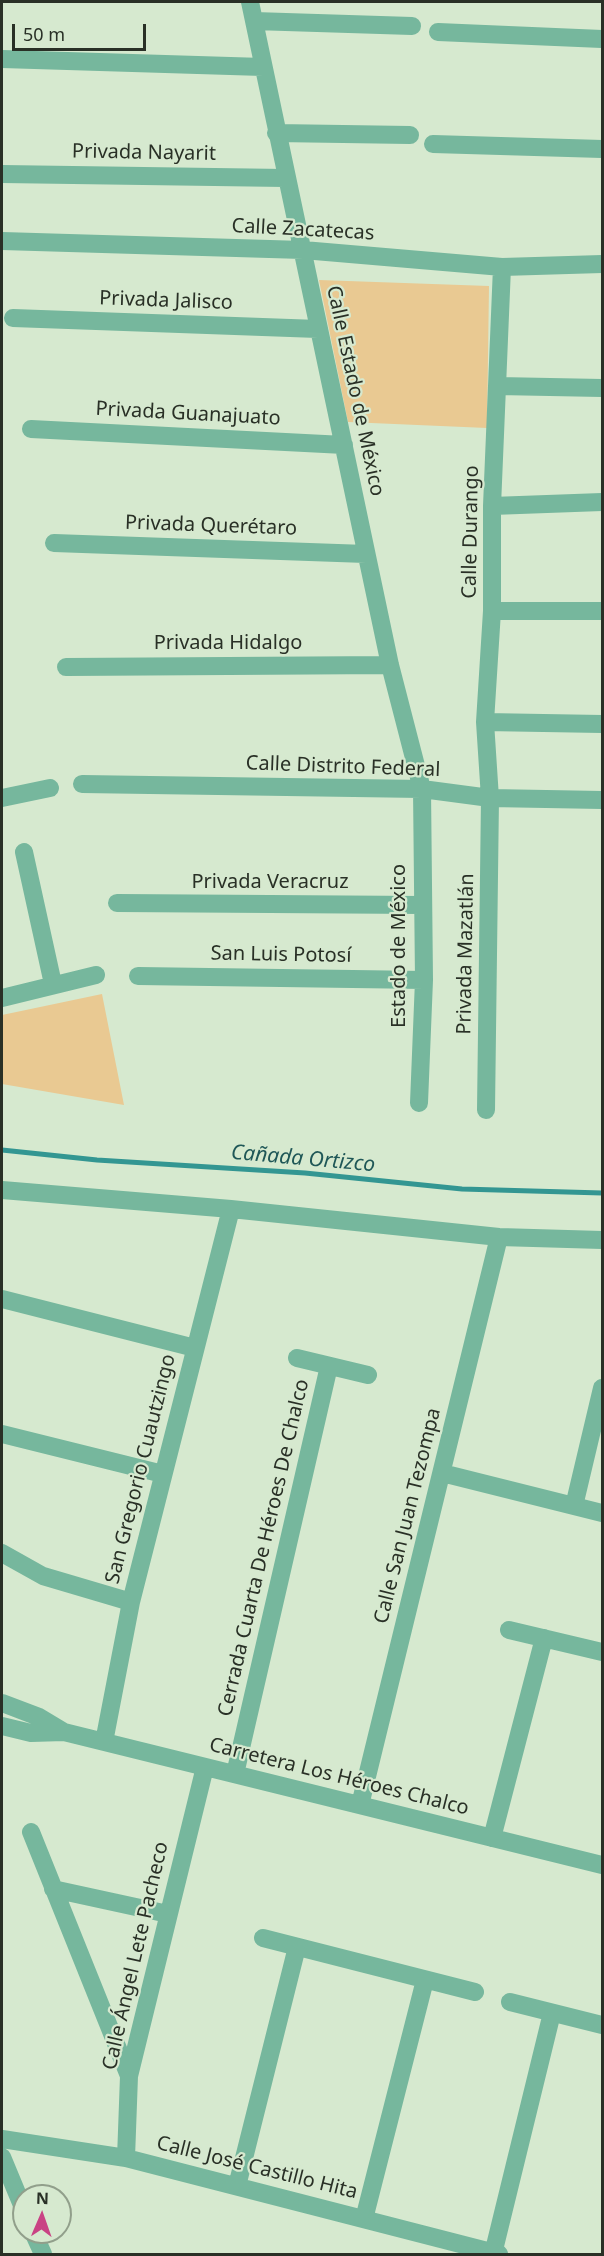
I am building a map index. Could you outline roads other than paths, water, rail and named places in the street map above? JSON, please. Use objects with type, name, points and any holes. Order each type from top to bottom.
[{"type":"street","name":"Calle Estado de México","points":[[250,2],[285,178],[303,250],[390,665],[422,789]]},
{"type":"street","points":[[254,21],[412,26]]},
{"type":"street","points":[[438,32],[603,39]]},
{"type":"street","points":[[2,59],[263,67]]},
{"type":"street","points":[[276,133],[411,135]]},
{"type":"street","points":[[433,144],[603,149]]},
{"type":"street","name":"Privada Nayarit","points":[[2,174],[285,178]]},
{"type":"street","name":"Calle Zacatecas","points":[[2,241],[303,250],[502,267],[603,264]]},
{"type":"street","name":"Calle Durango","points":[[490,798],[485,722],[492,611],[492,506],[502,267]]},
{"type":"street","name":"Privada Jalisco","points":[[13,318],[318,329]]},
{"type":"street","points":[[498,386],[603,388]]},
{"type":"street","name":"Privada Guanajuato","points":[[31,429],[344,445]]},
{"type":"street","points":[[492,506],[603,502]]},
{"type":"street","name":"Privada Querétaro","points":[[54,543],[366,554]]},
{"type":"street","points":[[492,611],[603,611]]},
{"type":"street","name":"Privada Hidalgo","points":[[66,667],[390,665]]},
{"type":"street","points":[[485,722],[603,724]]},
{"type":"street","name":"Calle Distrito Federal","points":[[82,784],[422,789],[490,798],[603,800]]},
{"type":"street","points":[[2,798],[50,788]]},
{"type":"street","name":"Estado de México","points":[[419,1103],[424,980],[422,789]]},
{"type":"street","name":"Privada Mazatlán","points":[[486,1110],[490,798]]},
{"type":"street","points":[[24,852],[53,984]]},
{"type":"street","name":"Privada Veracruz","points":[[117,903],[422,905]]},
{"type":"street","points":[[2,998],[96,975]]},
{"type":"street","name":"San Luis Potosí","points":[[138,976],[424,980]]},
{"type":"street","points":[[2,1190],[231,1209],[499,1237],[603,1240]]},
{"type":"street","name":"San Gregorio Cuautzingo","points":[[104,1742],[131,1602],[231,1209]]},
{"type":"street","name":"Calle San Juan Tezompa","points":[[360,1805],[499,1237]]},
{"type":"street","points":[[2,1299],[195,1348]]},
{"type":"street","points":[[297,1358],[368,1375]]},
{"type":"street","name":"Cerrada Cuarta De Héroes De Chalco","points":[[235,1774],[329,1366]]},
{"type":"street","points":[[574,1506],[603,1388]]},
{"type":"street","points":[[2,1434],[163,1474]]},
{"type":"street","points":[[442,1473],[603,1513]]},
{"type":"street","points":[[2,1553],[43,1576],[131,1602]]},
{"type":"street","points":[[509,1630],[603,1652]]},
{"type":"street","points":[[492,1838],[544,1638]]},
{"type":"street","name":"Carretera Los Héroes Chalco","points":[[2,1703],[39,1717],[64,1732]]},
{"type":"street","name":"Carretera Los Héroes Chalco","points":[[2,1726],[31,1733],[64,1732],[603,1865]]},
{"type":"street","name":"Calle Ángel Lete Pacheco","points":[[126,2158],[129,2076],[205,1767]]},
{"type":"street","points":[[31,1832],[129,2076]]},
{"type":"street","points":[[53,1889],[168,1914]]},
{"type":"street","points":[[263,1938],[475,1992]]},
{"type":"street","points":[[237,2186],[297,1947]]},
{"type":"street","points":[[364,2219],[425,1980]]},
{"type":"street","points":[[510,2002],[603,2025]]},
{"type":"street","points":[[495,2254],[552,2013]]},
{"type":"street","name":"Calle José Castillo Hita","points":[[2,2139],[126,2158],[495,2254]]},
{"type":"street","points":[[2,2157],[13,2184]]},
{"type":"waterway","name":"Cañada Ortizco","points":[[2,1150],[97,1160],[305,1173],[462,1189],[602,1193]]}]
